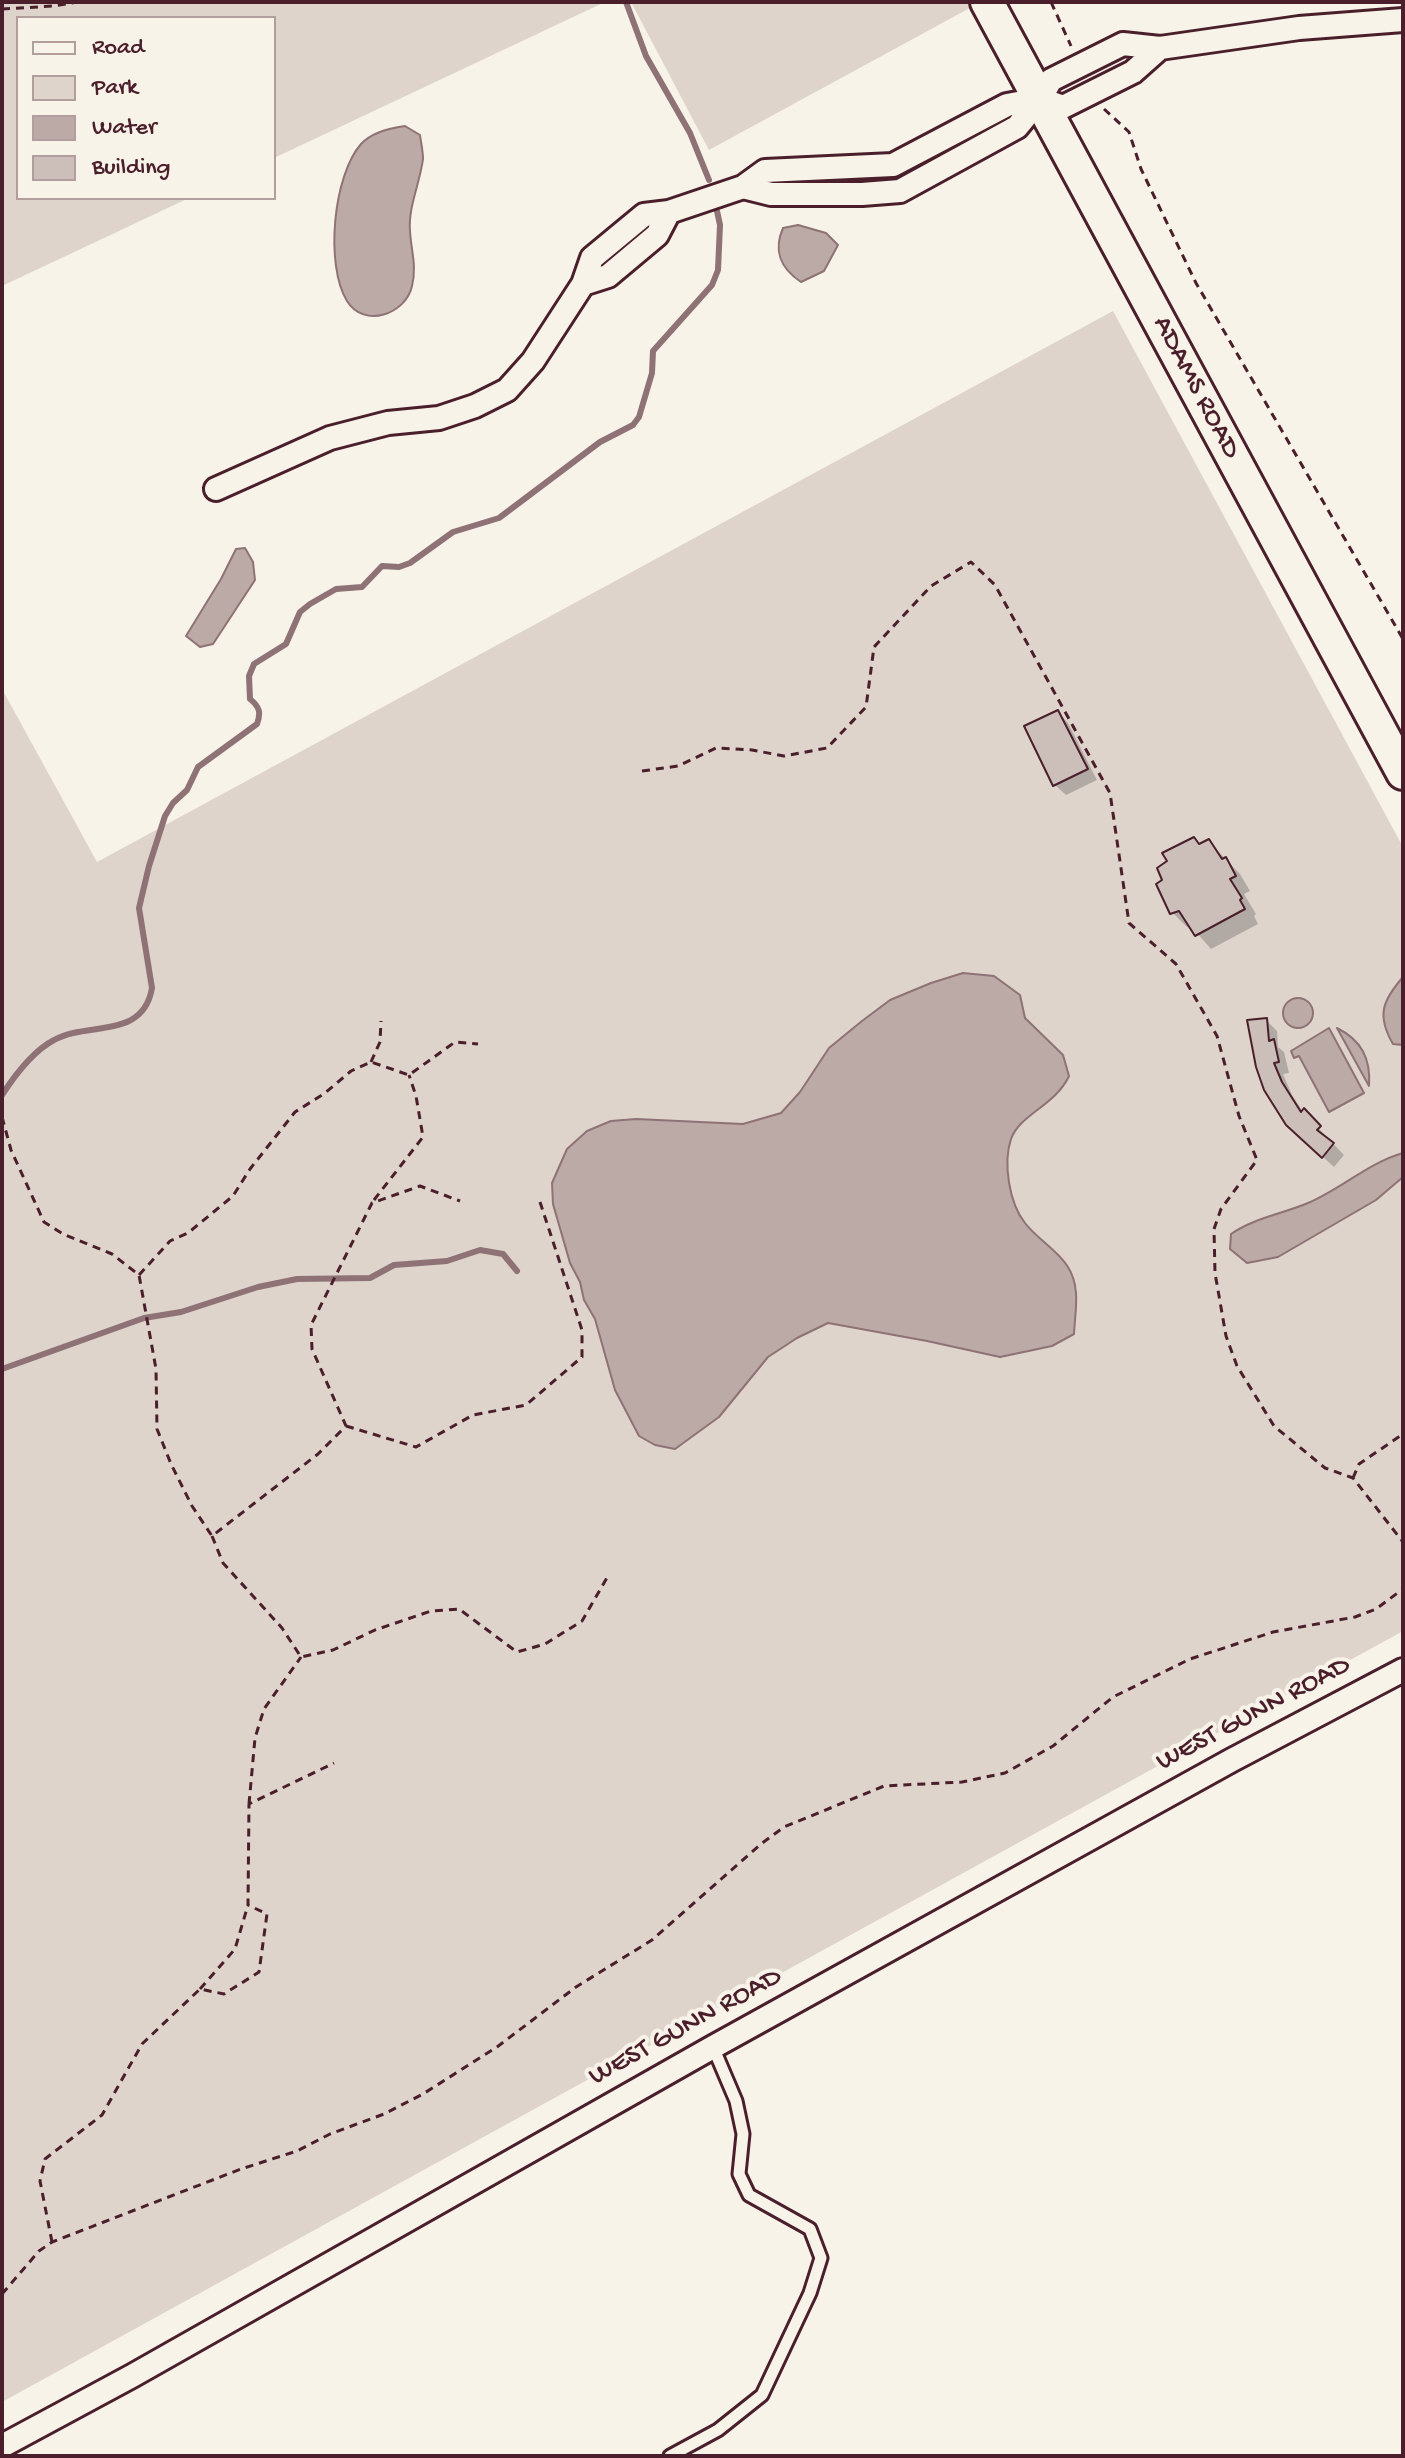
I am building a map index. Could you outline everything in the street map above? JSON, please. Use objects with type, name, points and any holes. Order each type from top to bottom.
[{"type":"main road","name":"ADAMS ROAD","points":[[987,2],[1403,773]]},
{"type":"street","points":[[216,489],[330,438],[388,423],[439,418],[475,406],[507,390],[533,361],[583,284],[608,276],[628,260],[657,235],[669,212],[743,187],[765,171],[893,165],[1007,105],[1040,99],[1063,107],[1133,72],[1160,48],[1299,28],[1403,20]]},
{"type":"street","points":[[743,187],[771,194],[900,191],[1017,127],[1040,99]]},
{"type":"street","points":[[875,167],[882,193]]},
{"type":"street","name":"WEST GUNN ROAD","points":[[2,2446],[132,2376],[713,2047],[1232,1760],[1403,1670]]},
{"type":"lane","points":[[670,2456],[718,2430],[762,2395],[810,2293],[821,2258],[810,2229],[749,2195],[739,2174],[743,2134],[736,2101],[713,2047]]},
{"type":"path","points":[[2,9],[77,2]]},
{"type":"path","points":[[1106,112],[1129,132],[1141,169],[1196,283],[1403,639]]},
{"type":"path","points":[[642,771],[678,766],[716,748],[784,756],[827,748],[866,707],[874,647],[931,586],[971,562],[995,585],[1110,793],[1129,923],[1176,964],[1217,1036],[1239,1116],[1257,1160],[1221,1209],[1214,1229],[1215,1273],[1226,1336],[1237,1366],[1274,1426],[1325,1468],[1353,1478],[1403,1542]]},
{"type":"path","points":[[139,1275],[170,1241],[188,1233],[233,1196],[295,1112],[351,1071],[371,1062],[380,1042],[381,1021]]},
{"type":"path","points":[[409,1075],[455,1042],[478,1044]]},
{"type":"path","points":[[371,1062],[409,1075]]},
{"type":"path","points":[[409,1075],[423,1137],[372,1203],[311,1325],[312,1349],[346,1426],[416,1447],[473,1415],[526,1405],[582,1357],[582,1330],[540,1202]]},
{"type":"path","points":[[2,1117],[11,1150],[44,1222],[63,1234],[112,1254],[139,1275],[156,1369],[157,1429],[192,1506],[212,1536],[223,1563],[282,1628],[301,1657]]},
{"type":"path","points":[[372,1203],[420,1186],[460,1201]]},
{"type":"path","points":[[212,1536],[318,1454],[346,1426]]},
{"type":"path","points":[[1353,1478],[1359,1464],[1403,1434]]},
{"type":"path","points":[[52,2242],[40,2181],[45,2159],[102,2115],[142,2044],[200,1989],[235,1949],[248,1905],[249,1804],[255,1738],[264,1709],[301,1657],[333,1650],[375,1630],[431,1611],[459,1609],[517,1652],[545,1644],[582,1621],[608,1576]]},
{"type":"path","points":[[2,2294],[39,2251],[52,2242],[241,2169],[297,2151],[423,2094],[486,2054],[576,1987],[652,1940],[784,1827],[884,1786],[962,1782],[1005,1773],[1053,1746],[1113,1697],[1190,1659],[1273,1632],[1355,1617],[1376,1609],[1403,1589]]},
{"type":"path","points":[[249,1804],[334,1763]]},
{"type":"path","points":[[200,1989],[224,1994],[259,1972],[267,1914],[248,1905]]},
{"type":"green space","points":[[2,2],[605,2],[276,157],[276,16],[16,16],[16,200],[185,200],[2,286]]},
{"type":"green space","points":[[631,2],[978,2],[979,3],[709,150]]},
{"type":"green space","points":[[1113,311],[1403,847],[1403,1631],[2,2402],[2,689],[97,862]]},
{"type":"water","points":[[405,126],[420,135],[423,156],[410,222],[414,265],[412,286],[402,304],[373,316],[354,310],[340,285],[334,244],[338,198],[351,158],[361,144],[387,129]]},
{"type":"water","points":[[798,225],[826,233],[838,245],[824,271],[801,282],[783,265],[779,252],[783,228]]},
{"type":"water","points":[[245,548],[253,562],[255,580],[213,644],[200,647],[186,636],[236,549]]},
{"type":"water","points":[[963,973],[994,976],[1020,995],[1025,1018],[1063,1055],[1069,1076],[1055,1095],[1016,1130],[1009,1149],[1008,1171],[1011,1194],[1019,1215],[1064,1261],[1072,1275],[1076,1300],[1074,1334],[1052,1346],[1000,1357],[828,1323],[768,1357],[719,1417],[675,1449],[655,1445],[639,1436],[615,1390],[595,1319],[570,1263],[553,1204],[552,1183],[567,1149],[587,1131],[611,1121],[636,1119],[743,1124],[781,1113],[800,1092],[829,1048],[862,1021],[890,1000]]},
{"type":"water","points":[[1403,977],[1403,1045],[1393,1044],[1383,1016],[1391,993]]},
{"type":"water","points":[[1298,998],[1309,1002],[1313,1013],[1309,1024],[1298,1028],[1287,1024],[1283,1013],[1287,1002]]},
{"type":"water","points":[[1329,1028],[1364,1093],[1329,1112],[1299,1056],[1294,1058],[1291,1051]]},
{"type":"water","points":[[1337,1028],[1352,1038],[1363,1051],[1369,1086]]},
{"type":"water","points":[[1403,1153],[1403,1177],[1376,1200],[1278,1257],[1247,1263],[1230,1249],[1231,1234],[1240,1229],[1308,1203],[1378,1163]]},
{"type":"building","points":[[1058,710],[1088,769],[1053,786],[1024,726]]},
{"type":"building","points":[[1194,837],[1199,844],[1209,839],[1222,859],[1226,857],[1236,876],[1230,879],[1245,909],[1195,936],[1179,911],[1170,914],[1156,884],[1162,880],[1157,868],[1167,861],[1162,853]]},
{"type":"building","points":[[1267,1018],[1269,1041],[1274,1039],[1279,1062],[1274,1063],[1282,1082],[1301,1112],[1304,1108],[1321,1126],[1317,1130],[1334,1143],[1322,1158],[1286,1125],[1264,1090],[1247,1020]]},
{"type":"waterway","points":[[626,2],[646,56],[690,133],[709,180]]},
{"type":"waterway","points":[[2,1095],[25,1064],[46,1045],[68,1034],[126,1022],[138,1015],[147,1004],[152,988],[139,908],[149,866],[165,816],[187,790],[198,767],[257,724],[259,710],[250,699],[249,676],[254,664],[286,644],[300,612],[310,604],[336,589],[362,587],[382,566],[399,567],[410,563],[453,532],[499,518],[600,442],[633,425],[639,417],[652,373],[653,351],[712,285],[718,270],[720,225],[717,211]]},
{"type":"waterway","points":[[2,1369],[144,1318],[181,1312],[258,1287],[297,1279],[370,1278],[394,1265],[447,1261],[480,1250],[503,1254],[517,1271]]}]
